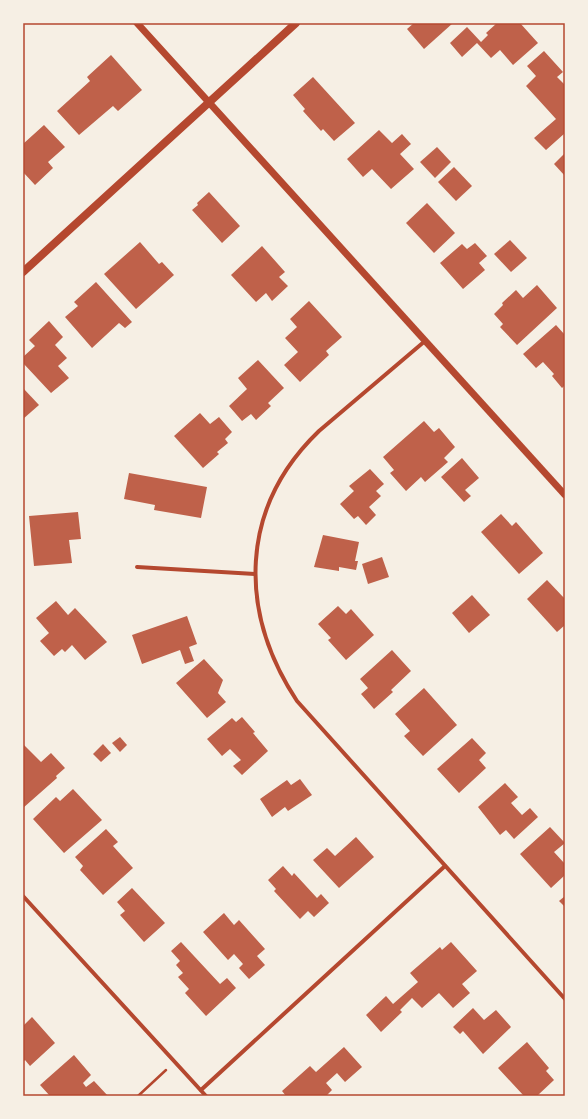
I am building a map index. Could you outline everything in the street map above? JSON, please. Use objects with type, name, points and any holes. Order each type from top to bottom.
[{"type":"main road","points":[[23,272],[296,23]]},
{"type":"street","points":[[138,23],[565,495]]},
{"type":"street","points":[[425,341],[319,431],[292,460],[273,493],[266,511],[258,543],[255,574],[262,627],[274,662],[284,682],[311,719],[565,999]]},
{"type":"street","points":[[137,567],[255,574]]},
{"type":"street","points":[[201,1090],[444,866]]},
{"type":"street","points":[[23,896],[206,1096]]},
{"type":"path","points":[[138,1096],[175,1062]]},
{"type":"building","points":[[414,23],[453,23],[424,49],[407,29]]},
{"type":"building","points":[[497,23],[520,23],[538,43],[513,65],[500,50],[491,58],[477,43],[462,57],[450,43],[467,27],[481,42],[488,35],[486,33]]},
{"type":"building","points":[[544,51],[563,72],[557,77],[565,85],[565,133],[546,150],[534,138],[556,119],[526,86],[536,76],[527,66]]},
{"type":"building","points":[[111,55],[142,90],[118,111],[113,106],[79,135],[57,111],[90,81],[87,77]]},
{"type":"building","points":[[313,77],[355,123],[334,141],[323,129],[321,131],[303,111],[305,109],[293,95]]},
{"type":"building","points":[[44,125],[65,147],[48,162],[53,168],[35,185],[23,172],[23,144]]},
{"type":"building","points":[[379,130],[392,143],[402,134],[411,144],[400,154],[414,169],[391,189],[372,169],[363,177],[347,159]]},
{"type":"building","points":[[437,147],[451,162],[435,178],[420,162]]},
{"type":"building","points":[[565,153],[565,176],[554,164]]},
{"type":"building","points":[[454,167],[472,186],[456,201],[438,182]]},
{"type":"building","points":[[209,192],[240,226],[222,243],[192,210]]},
{"type":"building","points":[[427,203],[455,233],[434,253],[406,223]]},
{"type":"building","points":[[510,240],[527,258],[511,272],[494,254]]},
{"type":"building","points":[[140,242],[159,264],[162,262],[174,275],[136,309],[104,274]]},
{"type":"building","points":[[475,243],[487,256],[479,263],[485,270],[463,289],[440,263],[462,244],[467,249]]},
{"type":"building","points":[[262,246],[285,272],[279,277],[288,286],[272,301],[266,293],[256,302],[231,275]]},
{"type":"building","points":[[96,282],[132,322],[125,328],[119,323],[92,348],[65,317],[78,306],[74,302]]},
{"type":"building","points":[[537,285],[557,308],[517,345],[500,327],[503,324],[494,314],[503,305],[502,303],[516,290],[523,298]]},
{"type":"building","points":[[309,301],[342,337],[326,351],[329,355],[300,382],[284,365],[298,352],[285,338],[297,327],[290,319]]},
{"type":"building","points":[[49,321],[63,337],[55,345],[67,358],[58,366],[69,378],[51,393],[23,363],[23,357],[35,346],[29,340]]},
{"type":"building","points":[[556,325],[565,335],[565,385],[562,388],[552,376],[554,374],[543,362],[536,368],[523,354]]},
{"type":"building","points":[[258,360],[284,388],[268,403],[271,406],[256,420],[251,414],[242,421],[229,406],[247,389],[238,378]]},
{"type":"building","points":[[23,388],[39,405],[23,419]]},
{"type":"building","points":[[200,413],[210,424],[219,417],[232,432],[225,439],[228,443],[217,452],[219,454],[203,468],[174,436]]},
{"type":"building","points":[[424,421],[434,432],[439,428],[455,447],[444,458],[448,462],[425,482],[421,477],[406,491],[390,473],[394,470],[383,457]]},
{"type":"building","points":[[462,458],[479,478],[465,490],[471,496],[464,502],[441,477]]},
{"type":"building","points":[[370,469],[384,484],[376,491],[381,496],[369,507],[376,515],[366,525],[358,516],[354,519],[340,504],[354,491],[349,486]]},
{"type":"building","points":[[129,473],[207,487],[201,518],[154,510],[155,505],[124,499]]},
{"type":"building","points":[[78,512],[81,539],[69,540],[72,563],[34,566],[29,516]]},
{"type":"building","points":[[501,514],[512,526],[516,522],[543,553],[519,574],[481,532]]},
{"type":"building","points":[[323,535],[359,542],[355,561],[358,561],[356,570],[339,567],[339,571],[314,567]]},
{"type":"building","points":[[382,557],[389,577],[368,584],[362,564]]},
{"type":"building","points":[[547,580],[565,599],[565,625],[557,632],[527,599]]},
{"type":"building","points":[[472,595],[490,615],[469,633],[452,613]]},
{"type":"building","points":[[56,601],[68,615],[75,608],[107,642],[85,660],[72,645],[65,652],[62,649],[54,656],[40,641],[49,633],[36,618]]},
{"type":"building","points":[[338,606],[346,614],[351,609],[374,635],[346,660],[328,640],[331,638],[318,624]]},
{"type":"building","points":[[187,616],[197,644],[189,647],[194,661],[185,664],[180,650],[142,664],[132,635]]},
{"type":"building","points":[[392,650],[411,671],[391,690],[393,692],[374,709],[361,694],[368,688],[360,679]]},
{"type":"building","points":[[204,659],[223,680],[218,693],[226,702],[207,718],[176,683]]},
{"type":"building","points":[[424,688],[457,725],[423,756],[404,736],[410,731],[395,714]]},
{"type":"building","points":[[242,717],[255,732],[253,733],[268,751],[242,775],[233,766],[241,760],[230,749],[222,756],[207,739],[232,718],[236,722]]},
{"type":"building","points":[[120,737],[127,745],[120,752],[112,743]]},
{"type":"building","points":[[472,738],[486,753],[479,760],[486,768],[459,793],[437,769]]},
{"type":"building","points":[[23,744],[41,762],[51,753],[65,768],[56,776],[57,778],[23,808]]},
{"type":"building","points":[[103,744],[111,753],[101,762],[93,754]]},
{"type":"building","points":[[300,779],[312,795],[288,811],[285,807],[272,817],[260,799],[287,780],[291,785]]},
{"type":"building","points":[[505,783],[518,797],[511,803],[522,815],[530,808],[538,817],[514,839],[506,830],[500,835],[478,807]]},
{"type":"building","points":[[73,789],[102,820],[64,853],[33,819],[56,797],[60,801]]},
{"type":"building","points":[[550,827],[565,843],[554,852],[565,864],[565,875],[551,888],[520,854]]},
{"type":"building","points":[[106,829],[118,842],[113,846],[133,868],[103,895],[80,870],[83,866],[75,857]]},
{"type":"building","points":[[356,837],[374,857],[339,888],[313,860],[327,848],[335,856]]},
{"type":"building","points":[[283,866],[292,876],[294,873],[317,898],[321,894],[329,903],[314,917],[308,911],[300,919],[274,891],[276,889],[268,880]]},
{"type":"building","points":[[132,888],[165,923],[144,942],[120,915],[125,911],[117,902]]},
{"type":"building","points":[[565,896],[565,907],[559,901]]},
{"type":"building","points":[[224,913],[234,925],[239,920],[265,949],[257,956],[265,965],[249,979],[239,968],[243,964],[234,954],[228,960],[203,932]]},
{"type":"building","points":[[181,942],[220,984],[227,978],[236,988],[206,1016],[185,993],[189,989],[178,977],[183,973],[176,965],[180,961],[171,951]]},
{"type":"building","points":[[451,942],[477,971],[462,984],[470,993],[453,1008],[439,993],[422,1008],[412,998],[400,1010],[402,1012],[381,1032],[366,1015],[386,996],[393,1004],[418,982],[410,973],[440,947],[442,950]]},
{"type":"building","points":[[473,1008],[484,1020],[496,1010],[511,1027],[483,1054],[463,1031],[460,1034],[453,1027]]},
{"type":"building","points":[[32,1017],[55,1043],[30,1066],[25,1060],[23,1062],[23,1026]]},
{"type":"building","points":[[527,1042],[549,1068],[546,1071],[554,1080],[537,1096],[524,1096],[498,1068]]},
{"type":"building","points":[[344,1047],[362,1067],[345,1082],[337,1073],[326,1083],[332,1090],[326,1096],[286,1096],[282,1091],[310,1066],[316,1072]]},
{"type":"building","points":[[74,1055],[91,1075],[83,1083],[86,1087],[94,1081],[108,1096],[50,1096],[40,1085]]}]
